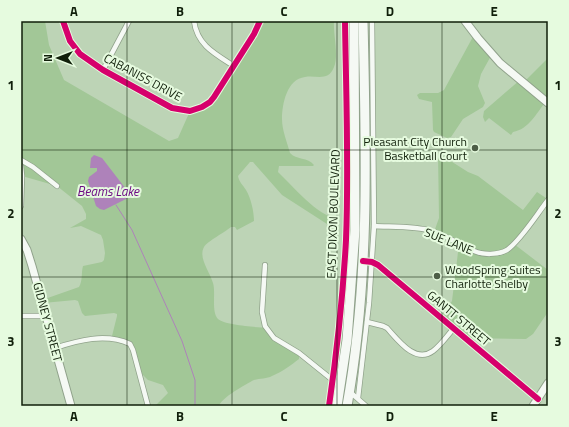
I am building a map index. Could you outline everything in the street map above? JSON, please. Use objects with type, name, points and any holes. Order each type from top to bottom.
[{"type":"highway","name":"EAST DIXON BOULEVARD","points":[[337,406],[347,340],[352,288],[355,230],[350,129],[354,71],[354,21]]},
{"type":"highway","points":[[347,406],[368,261],[366,197],[369,124],[363,21]]},
{"type":"highway","points":[[354,71],[359,82],[360,122],[361,124],[369,124]]},
{"type":"highway","points":[[350,129],[358,130],[360,132],[361,182],[366,197]]},
{"type":"highway","points":[[347,340],[349,349],[346,385],[350,392]]},
{"type":"highway","points":[[340,386],[343,393],[342,406]]},
{"type":"street","name":"CABANISS DRIVE","points":[[63,21],[70,41],[75,50],[80,54],[104,70],[172,108],[184,111],[196,110],[214,97],[254,34],[260,21]]},
{"type":"street","points":[[104,70],[129,21]]},
{"type":"street","points":[[194,21],[197,33],[203,43],[212,52],[234,66]]},
{"type":"street","name":"EAST DIXON BOULEVARD","points":[[328,406],[333,380],[341,308],[346,241],[350,129],[344,21]]},
{"type":"street","points":[[358,398],[367,322],[368,261],[374,226],[369,124],[372,21]]},
{"type":"street","points":[[465,21],[500,63],[548,102]]},
{"type":"street","points":[[21,160],[27,162],[57,186]]},
{"type":"street","points":[[21,166],[21,206]]},
{"type":"street","name":"SUE LANE","points":[[374,226],[430,231],[475,252],[483,254],[499,253],[514,244],[548,200]]},
{"type":"street","name":"GIDNEY STREET","points":[[21,239],[30,258],[71,406]]},
{"type":"street","name":"GANTT STREET","points":[[368,261],[454,328],[538,399]]},
{"type":"street","points":[[265,265],[262,312],[264,326],[274,338],[299,353],[340,386]]},
{"type":"street","points":[[21,316],[46,316]]},
{"type":"street","points":[[367,322],[387,328],[410,351],[417,355],[428,354],[434,351],[454,328]]},
{"type":"street","points":[[55,348],[94,338],[130,344],[133,350],[148,406]]},
{"type":"street","points":[[533,406],[548,383]]},
{"type":"street","points":[[350,392],[366,406]]},
{"type":"green space","points":[[21,21],[45,21],[49,45],[64,80],[169,141],[178,138],[190,111],[210,102],[260,21],[334,21],[336,57],[332,72],[329,75],[322,77],[305,77],[294,82],[287,93],[283,106],[283,127],[290,153],[295,157],[311,162],[314,165],[279,166],[278,172],[314,206],[322,212],[337,218],[338,222],[335,224],[327,224],[282,195],[253,162],[250,162],[238,176],[249,197],[253,209],[254,221],[237,230],[235,227],[231,227],[204,247],[202,256],[213,283],[214,307],[218,319],[227,323],[266,328],[271,335],[299,353],[299,359],[268,378],[254,380],[245,385],[224,399],[219,406],[155,406],[168,393],[163,385],[148,380],[139,371],[130,344],[111,340],[117,314],[85,316],[82,313],[78,301],[75,300],[43,303],[42,300],[79,287],[83,266],[102,262],[104,260],[105,253],[101,235],[81,226],[70,228],[86,219],[86,214],[82,206],[57,186],[22,176]]},
{"type":"green space","points":[[475,33],[492,54],[481,74],[478,86],[485,103],[483,107],[463,119],[451,137],[447,138],[434,132],[433,130],[432,102],[419,99],[417,95],[420,93],[438,93],[444,90]]},
{"type":"green space","points":[[548,58],[548,103],[546,101],[528,124],[524,128],[513,132],[511,135],[489,118],[485,122],[483,117],[484,111],[520,80],[523,83]]},
{"type":"green space","points":[[438,153],[468,172],[478,176],[523,210],[537,192],[546,198],[540,210],[514,244],[548,270],[548,312],[533,334],[526,339],[465,338],[440,317],[452,301],[459,244],[434,232],[439,218]]},
{"type":"water","name":"Beams Lake","points":[[94,155],[102,158],[129,193],[128,198],[104,210],[96,206],[88,181],[89,177],[97,171],[97,168],[90,168],[91,158]]},
{"type":"waterway","points":[[116,205],[132,230],[182,341],[195,380],[195,406]]},
{"type":"cycle path","points":[[63,21],[70,41],[80,54],[103,70],[172,108],[190,111],[202,107],[210,102],[214,97],[254,34],[260,21]]},
{"type":"cycle path","points":[[329,406],[335,365],[346,240],[347,158],[345,21]]},
{"type":"cycle path","points":[[363,261],[372,262],[378,265],[538,399]]},
{"type":"place","name":"Pleasant City Church Basketball Court","points":[[475,148]]},
{"type":"place","name":"WoodSpring Suites Charlotte Shelby","points":[[437,276]]}]
